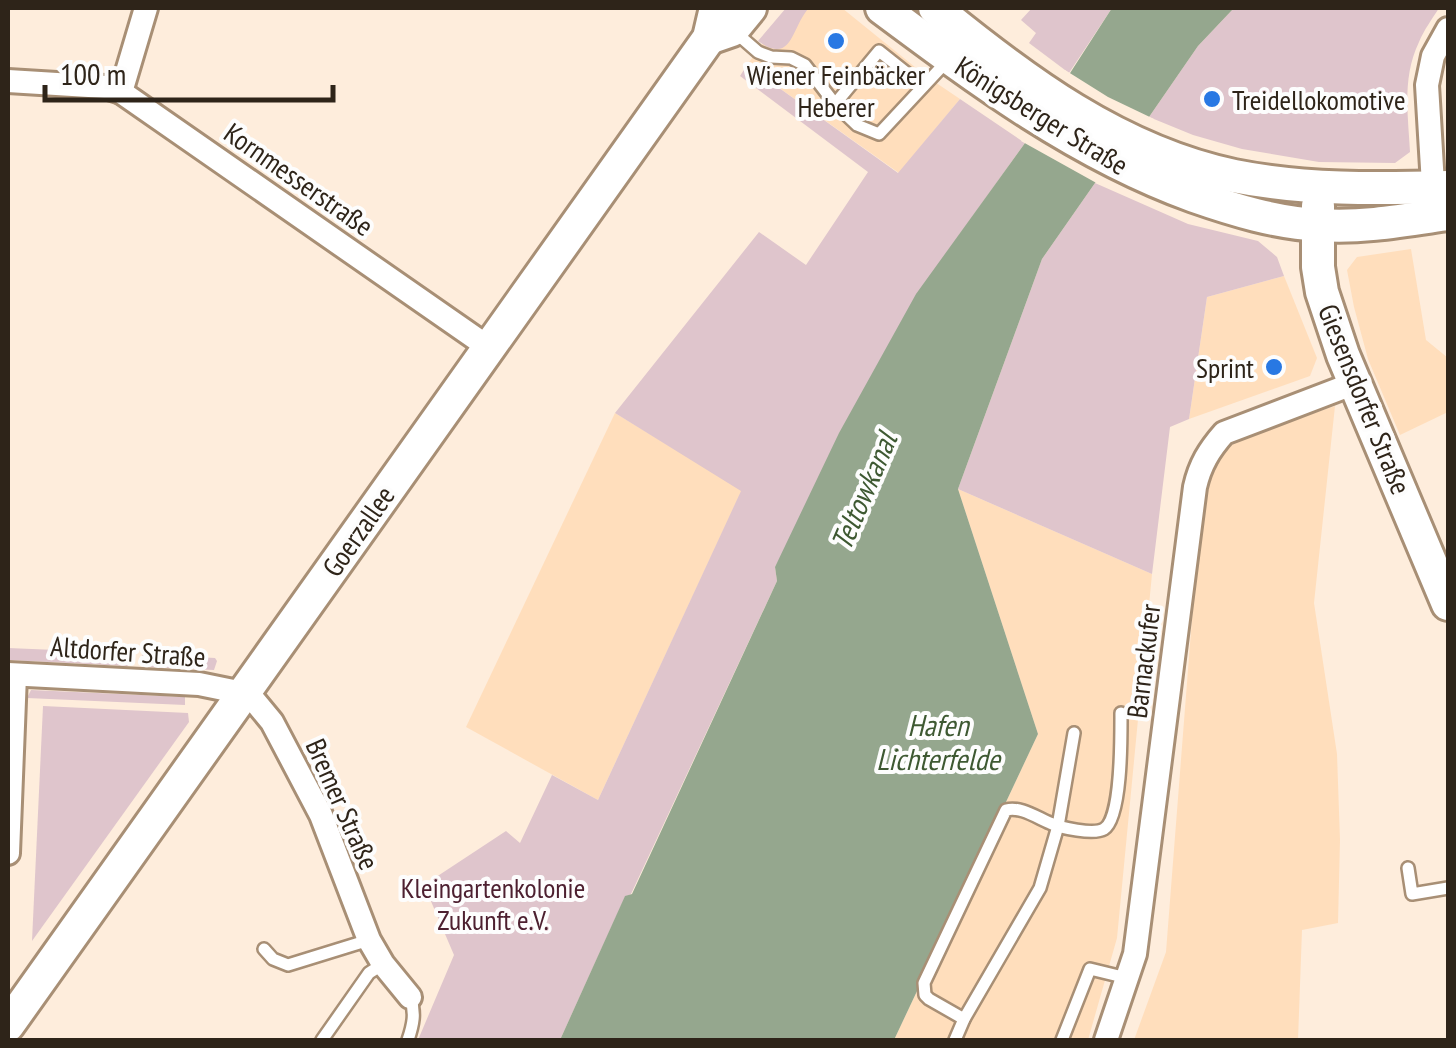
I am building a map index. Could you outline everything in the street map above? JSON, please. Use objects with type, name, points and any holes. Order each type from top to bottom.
[{"type":"main road","name":"Königsberger Straße","points":[[882,8],[950,58],[1002,79]]},
{"type":"main road","name":"Königsberger Straße","points":[[935,8],[1002,79],[1101,156],[1168,171],[1441,201]]},
{"type":"main road","name":"Goerzallee","points":[[8,1025],[488,348],[727,20]]},
{"type":"main road","name":"Königsberger Straße","points":[[1168,171],[1226,208],[1318,225],[1356,226],[1441,201]]},
{"type":"main road","name":"Giesensdorfer Straße","points":[[1318,186],[1318,267],[1322,292],[1355,383],[1448,604]]},
{"type":"street","points":[[121,92],[146,8]]},
{"type":"street","points":[[1441,201],[1427,85],[1433,56],[1448,29]]},
{"type":"street","name":"Kornmesserstraße","points":[[8,81],[105,87],[121,92],[488,348]]},
{"type":"street","name":"Barnackufer","points":[[1106,1040],[1135,954],[1199,471],[1209,450],[1224,433],[1355,383]]},
{"type":"street","points":[[8,853],[11,674]]},
{"type":"street","name":"Altdorfer Straße","points":[[11,674],[199,684],[244,693]]},
{"type":"street","name":"Bremer Straße","points":[[244,693],[266,712],[321,816],[369,940],[410,997]]},
{"type":"lane","points":[[727,20],[758,52],[792,58],[805,65],[858,125],[880,134],[950,58]]},
{"type":"lane","points":[[836,104],[879,51],[922,86]]},
{"type":"lane","points":[[964,1019],[929,999],[924,983],[1006,810],[1016,809],[1058,826],[1104,830],[1109,824],[1120,768],[1121,713]]},
{"type":"lane","points":[[955,1040],[1040,888],[1058,826],[1074,733]]},
{"type":"lane","points":[[1408,868],[1412,894],[1448,888]]},
{"type":"lane","points":[[264,949],[273,959],[288,964],[369,940]]},
{"type":"lane","points":[[322,1040],[370,973],[383,964]]},
{"type":"lane","points":[[1062,1040],[1090,969],[1127,978]]},
{"type":"lane","points":[[408,1040],[414,1009],[410,997]]},
{"type":"shaded area","points":[[789,8],[842,8],[960,99],[899,173],[747,65]]},
{"type":"shaded area","points":[[1411,249],[1426,340],[1448,358],[1448,412],[1400,435],[1368,359],[1347,270],[1357,257]]},
{"type":"shaded area","points":[[1284,276],[1317,358],[1310,376],[1189,419],[1207,297]]},
{"type":"shaded area","points":[[1335,406],[1314,603],[1337,754],[1338,923],[1302,930],[1298,1040],[1134,1040],[1166,952],[1194,593],[1208,477],[1219,457],[1243,437]]},
{"type":"shaded area","points":[[615,413],[742,490],[598,800],[466,727]]},
{"type":"shaded area","points":[[958,489],[1152,574],[1117,938],[1088,1040],[894,1040],[1038,734]]},
{"type":"green space","points":[[786,8],[809,8],[785,47],[770,48],[758,41]]},
{"type":"green space","points":[[1032,8],[1112,8],[1069,73],[1029,43],[1036,33],[1021,20]]},
{"type":"green space","points":[[1234,8],[1439,8],[1421,38],[1410,69],[1410,152],[1395,163],[1319,162],[1242,149],[1149,117],[1198,46]]},
{"type":"green space","name":"Kleingartenkolonie Zukunft e.V.","points":[[747,65],[898,173],[960,99],[1025,143],[940,262],[775,567],[777,581],[560,1040],[418,1040],[454,955],[424,885],[506,831],[520,843],[552,775],[598,800],[741,491],[615,413],[759,232],[806,265],[868,172],[740,76]]},
{"type":"green space","points":[[1095,183],[1188,224],[1258,241],[1277,257],[1284,276],[1207,297],[1189,419],[1170,427],[1152,574],[958,489],[1042,259]]},
{"type":"green space","points":[[8,648],[128,653],[128,666],[8,660]]},
{"type":"green space","points":[[142,654],[217,661],[214,670],[143,667]]},
{"type":"green space","points":[[31,690],[185,697],[185,705],[27,698]]},
{"type":"green space","points":[[43,706],[188,713],[189,722],[32,941]]},
{"type":"water","points":[[1112,8],[1234,8],[1198,46],[1042,259],[958,489],[1038,734],[894,1040],[560,1040],[777,581],[775,567],[839,433],[916,294],[1025,143]]},
{"type":"pier","points":[[1065,70],[1154,119],[1100,185],[1021,141]]},
{"type":"place","name":"Wiener Feinbäcker Heberer","points":[[836,41]]},
{"type":"place","name":"Treidellokomotive","points":[[1212,99]]},
{"type":"place","name":"Sprint","points":[[1274,367]]},
{"type":"water label","name":"Teltowkanal","points":[[863,491]]},
{"type":"water label","name":"Hafen Lichterfelde","points":[[938,741]]}]
